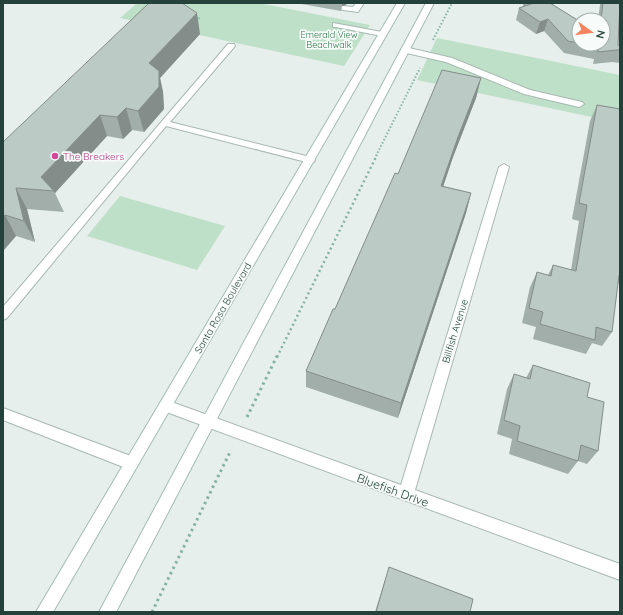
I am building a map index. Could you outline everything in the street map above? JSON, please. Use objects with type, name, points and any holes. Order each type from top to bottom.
[{"type":"street","name":"Santa Rosa Boulevard","points":[[44,612],[401,3]]},
{"type":"street","points":[[107,612],[430,3]]},
{"type":"street","points":[[343,8],[357,6]]},
{"type":"street","points":[[336,25],[382,34]]},
{"type":"street","points":[[3,315],[164,123],[231,46]]},
{"type":"street","points":[[405,50],[466,66],[527,92],[579,104]]},
{"type":"street","points":[[164,123],[310,160]]},
{"type":"street","name":"Billfish Avenue","points":[[406,494],[504,167]]},
{"type":"street","name":"Bluefish Drive","points":[[166,406],[239,434],[620,572]]},
{"type":"street","points":[[3,414],[131,463]]},
{"type":"path","points":[[152,612],[452,3]]},
{"type":"path","points":[[190,14],[201,19]]},
{"type":"green space","name":"Emerald View Beachwalk","points":[[137,3],[259,3],[370,25],[344,66],[120,18]]},
{"type":"green space","points":[[437,38],[620,75],[620,123],[417,80]]},
{"type":"green space","points":[[120,196],[225,226],[197,270],[87,236]]},
{"type":"building","points":[[149,3],[182,3],[197,13],[149,63],[159,71],[159,87],[138,111],[126,108],[117,117],[100,115],[41,177],[54,191],[16,188],[24,221],[5,215],[3,217],[3,142]]},
{"type":"building","points":[[534,3],[550,3],[571,16],[571,42],[568,41],[548,19],[540,22],[519,8]]},
{"type":"building","points":[[603,3],[620,3],[618,45],[620,46],[620,50],[611,51],[611,12],[602,12]]},
{"type":"building","points":[[442,70],[481,78],[441,186],[471,193],[401,403],[306,371],[395,173],[398,174]]},
{"type":"building","points":[[597,105],[620,109],[620,275],[612,332],[596,327],[595,340],[540,324],[543,312],[529,308],[537,272],[551,276],[553,265],[576,271],[587,205],[579,203]]},
{"type":"building","points":[[533,365],[590,383],[587,397],[604,402],[598,451],[581,445],[578,461],[517,441],[520,426],[504,420],[514,374],[530,379]]},
{"type":"building","points":[[389,567],[473,599],[470,612],[376,612]]},
{"type":"place","name":"The Breakers","points":[[55,156]]}]
